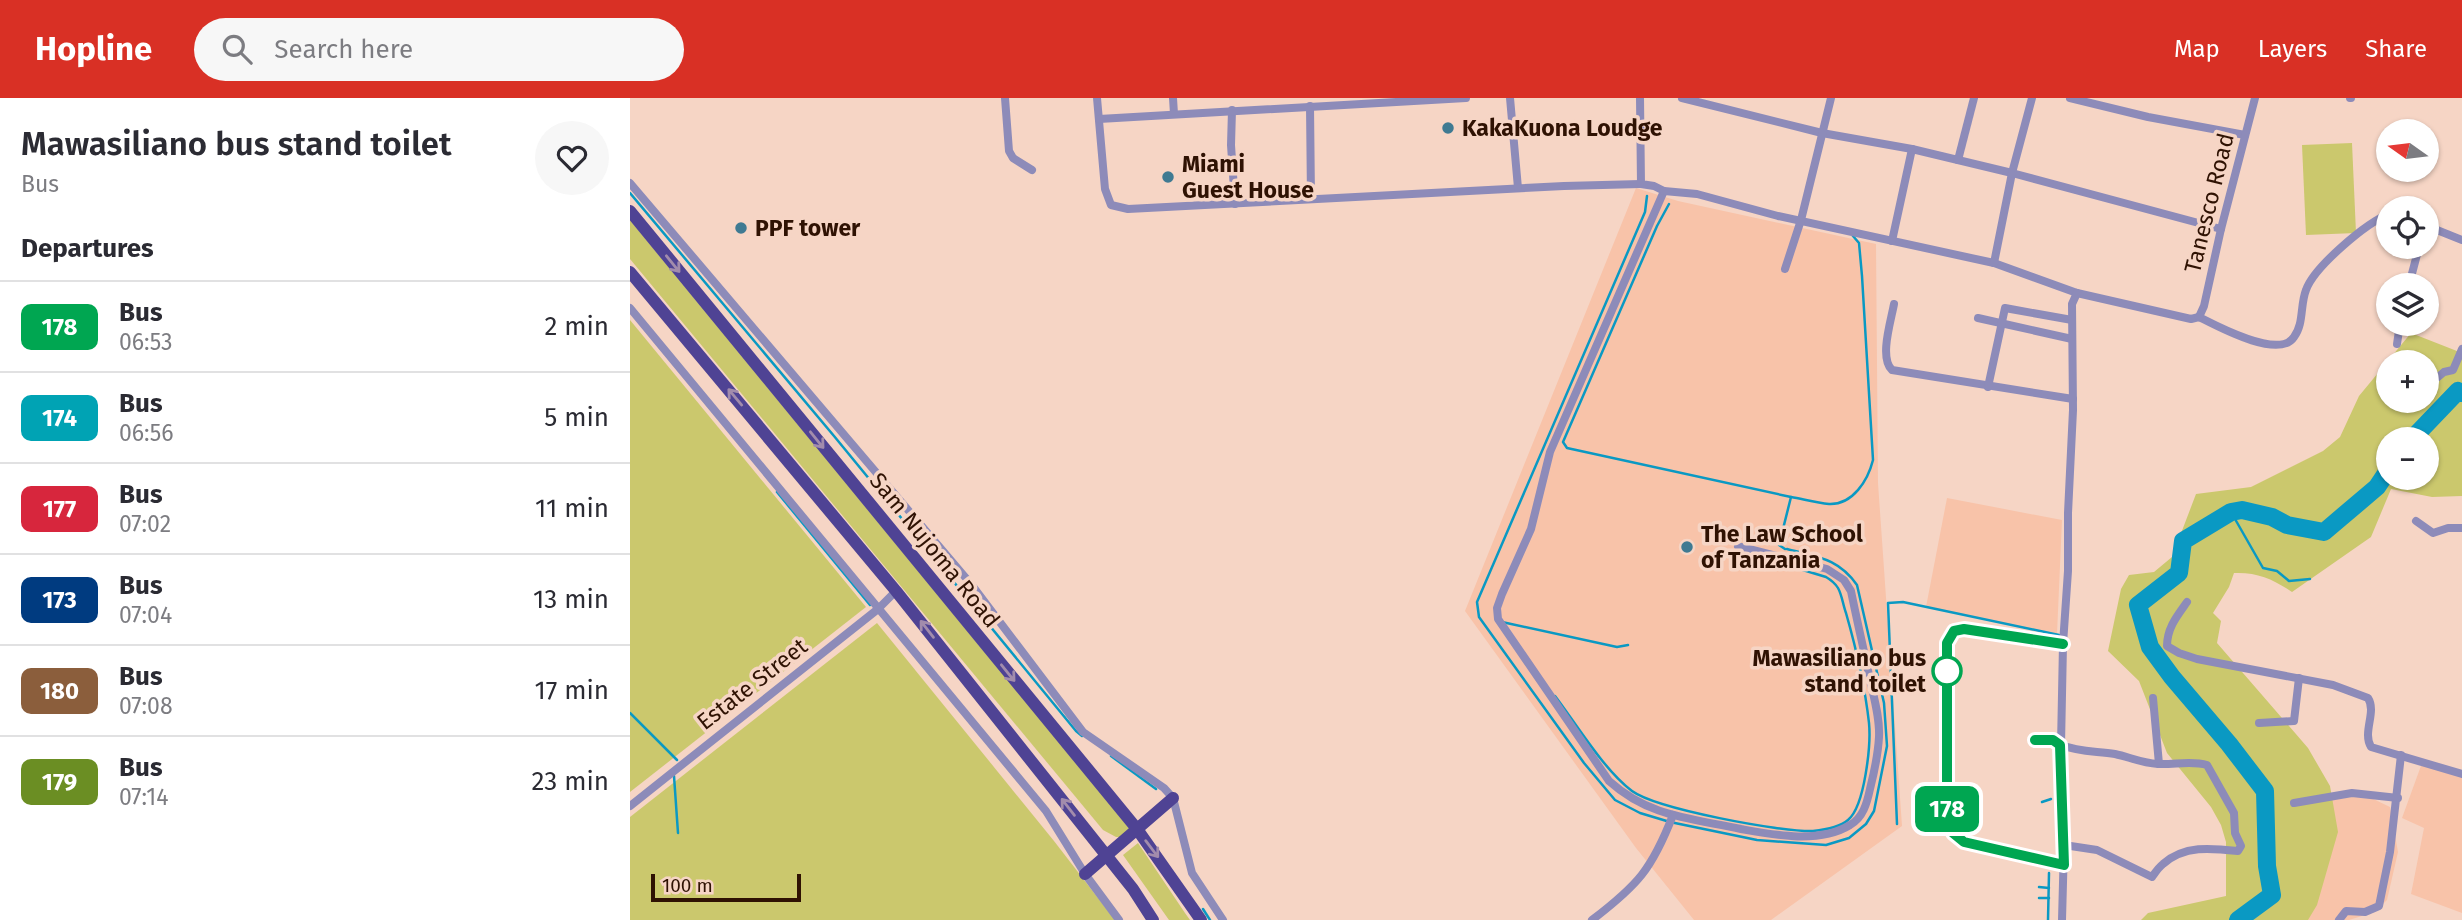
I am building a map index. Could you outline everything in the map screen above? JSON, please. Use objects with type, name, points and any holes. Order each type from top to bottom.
[{"type":"main road","name":"Sam Nujoma Road","points":[[630,211],[1137,829],[1201,920]]},
{"type":"main road","points":[[630,272],[897,591],[1107,856],[1153,920]]},
{"type":"main road","points":[[1086,874],[1173,799]]},
{"type":"street","points":[[1005,98],[1009,150],[1013,158],[1032,170]]},
{"type":"street","points":[[1097,98],[1105,189],[1111,205],[1128,209],[1641,184],[1664,191],[1697,194],[1994,263],[2077,293],[2186,318],[2199,317],[2236,335],[2280,345],[2295,337],[2305,291],[2310,282],[2361,230],[2376,220]]},
{"type":"street","points":[[1173,98],[1174,114]]},
{"type":"street","points":[[1099,119],[1369,100],[1466,98]]},
{"type":"street","points":[[1510,98],[1518,188]]},
{"type":"street","points":[[1640,98],[1641,184]]},
{"type":"street","points":[[1682,98],[1822,133],[1912,149],[2012,173],[2221,229]]},
{"type":"street","points":[[1785,269],[1801,220],[1831,98]]},
{"type":"street","points":[[1958,160],[1974,98]]},
{"type":"street","points":[[1994,263],[2012,173],[2032,98]]},
{"type":"street","points":[[2070,98],[2148,117],[2245,135]]},
{"type":"street","name":"Tanesco Road","points":[[2199,317],[2204,306],[2255,98]]},
{"type":"street","points":[[1310,106],[1311,199]]},
{"type":"street","points":[[1232,110],[1231,145],[1235,204]]},
{"type":"street","points":[[1892,241],[1912,149]]},
{"type":"street","points":[[630,183],[971,584],[1083,732],[1164,788],[1173,799],[1192,873],[1223,920]]},
{"type":"street","points":[[1664,191],[1550,452],[1531,529],[1497,608],[1501,626],[1609,781],[1623,793],[1646,807],[1673,815],[1764,833],[1808,836],[1833,833],[1852,825],[1867,804],[1880,736],[1848,585],[1837,573],[1827,569],[1738,546]]},
{"type":"street","points":[[2439,231],[2462,240]]},
{"type":"street","points":[[2062,920],[2064,845],[2060,745],[2073,399],[2072,304],[2077,293]]},
{"type":"street","points":[[1894,304],[1885,355],[1887,366],[1892,370],[2073,399]]},
{"type":"street","points":[[630,308],[1046,811],[1119,920]]},
{"type":"street","points":[[1988,387],[2006,308],[2072,320]]},
{"type":"street","points":[[1978,318],[2072,339]]},
{"type":"street","points":[[2397,344],[2398,336]]},
{"type":"street","points":[[2439,376],[2454,370],[2462,349]]},
{"type":"street","points":[[2416,521],[2433,533],[2448,528],[2462,528]]},
{"type":"street","name":"Estate Street","points":[[630,806],[878,609],[897,591]]},
{"type":"street","points":[[2187,602],[2167,634],[2167,646],[2197,659],[2333,685],[2368,698],[2371,705],[2367,740],[2369,745],[2462,774]]},
{"type":"street","points":[[2259,723],[2294,721],[2299,678]]},
{"type":"street","points":[[2153,698],[2159,764]]},
{"type":"street","points":[[2060,745],[2075,751],[2115,754],[2138,762],[2198,762],[2207,765],[2234,813],[2235,833],[2241,846],[2239,850],[2198,848],[2172,858],[2151,877],[2097,850],[2064,845]]},
{"type":"street","points":[[2339,920],[2346,911],[2365,912],[2379,906],[2398,797],[2401,755]]},
{"type":"street","points":[[2294,803],[2352,793],[2398,797]]},
{"type":"street","points":[[1592,920],[1625,895],[1640,879],[1653,860],[1673,815]]},
{"type":"shaded area","points":[[2352,143],[2356,233],[2306,235],[2302,145]]},
{"type":"shaded area","name":"The Law School of Tanzania","points":[[1636,188],[1678,201],[1876,244],[1878,483],[1902,826],[1771,920],[1694,920],[1636,848],[1465,611]]},
{"type":"shaded area","points":[[630,220],[1129,828],[1125,837],[1116,837],[1103,830],[630,259]]},
{"type":"shaded area","points":[[630,320],[866,607],[630,792]]},
{"type":"shaded area","points":[[2409,336],[2419,336],[2462,353],[2462,496],[2432,497],[2396,490],[2439,490],[2439,427],[2376,427],[2376,490],[2391,490],[2371,537],[2292,592],[2264,577],[2234,573],[2213,613],[2221,621],[2217,643],[2308,748],[2330,786],[2338,832],[2317,905],[2308,920],[2141,920],[2148,913],[2226,896],[2226,842],[2221,825],[2211,807],[2167,753],[2139,681],[2108,651],[2121,589],[2129,575],[2154,572],[2172,557],[2196,494],[2251,487],[2323,451],[2340,437],[2359,396],[2376,375],[2376,413],[2439,413],[2439,350],[2397,350]]},
{"type":"shaded area","points":[[1947,498],[2062,520],[2057,634],[1926,607]]},
{"type":"shaded area","points":[[877,623],[1115,920],[630,920],[630,817]]},
{"type":"shaded area","points":[[2422,763],[2462,777],[2462,913],[2411,894],[2424,828],[2402,818]]},
{"type":"shaded area","points":[[2365,795],[2390,807],[2398,852],[2387,900],[2375,912],[2349,920],[2246,920],[2281,807]]},
{"type":"shaded area","points":[[1138,843],[1190,920],[1169,920],[1123,855]]},
{"type":"waterway","points":[[630,193],[1082,736]]},
{"type":"waterway","points":[[1647,196],[1645,212],[1477,602],[1479,617],[1584,763],[1615,800],[1640,813],[1670,822],[1757,840],[1826,845],[1849,838],[1866,824],[1874,811],[1887,746],[1884,703],[1857,585],[1834,564],[1787,549]]},
{"type":"waterway","points":[[1669,204],[1563,442],[1567,448],[1791,497]]},
{"type":"waterway","points":[[1785,549],[1779,545],[1791,497],[1829,504],[1845,500],[1863,483],[1873,460],[1862,276],[1859,243],[1853,236]]},
{"type":"waterway","points":[[2424,427],[2458,391],[2462,393]]},
{"type":"waterway","points":[[2238,920],[2272,895],[2267,866],[2265,791],[2150,647],[2138,605],[2179,573],[2183,541],[2231,512],[2242,510],[2272,517],[2287,525],[2324,532],[2376,488]]},
{"type":"waterway","points":[[777,492],[870,605]]},
{"type":"waterway","points":[[2231,512],[2263,568],[2277,571],[2289,581],[2310,579]]},
{"type":"waterway","points":[[1555,696],[1611,771],[1632,791],[1646,798],[1692,812],[1774,828],[1813,831],[1845,822],[1854,813],[1859,802],[1869,745],[1869,723],[1857,654],[1836,585],[1826,577],[1783,564],[1784,561]]},
{"type":"waterway","points":[[1897,824],[1888,603],[1903,602],[2059,635]]},
{"type":"waterway","points":[[1502,622],[1617,647],[1628,645]]},
{"type":"waterway","points":[[630,713],[677,760]]},
{"type":"waterway","points":[[1111,756],[1156,789]]},
{"type":"waterway","points":[[674,776],[678,833]]},
{"type":"waterway","points":[[2042,802],[2051,799]]},
{"type":"waterway","points":[[2048,920],[2049,873]]},
{"type":"waterway","points":[[2039,887],[2049,888]]},
{"type":"waterway","points":[[2039,898],[2049,898]]},
{"type":"waterway","points":[[1203,909],[1210,920]]},
{"type":"bus line","name":"178","points":[[2035,740],[2053,740],[2060,745],[2064,865],[1964,842],[1953,833],[1947,810],[1945,721],[1947,643],[1954,631],[1964,629],[2063,644]]},
{"type":"place","name":"KakaKuona Loudge","points":[[1448,128]]},
{"type":"place","name":"Miami Guest House","points":[[1168,177]]},
{"type":"place","name":"PPF tower","points":[[741,228]]},
{"type":"place","name":"The Law School of Tanzania","points":[[1687,547]]},
{"type":"place","name":"Mawasiliano bus stand toilet","points":[[1947,671]]}]
